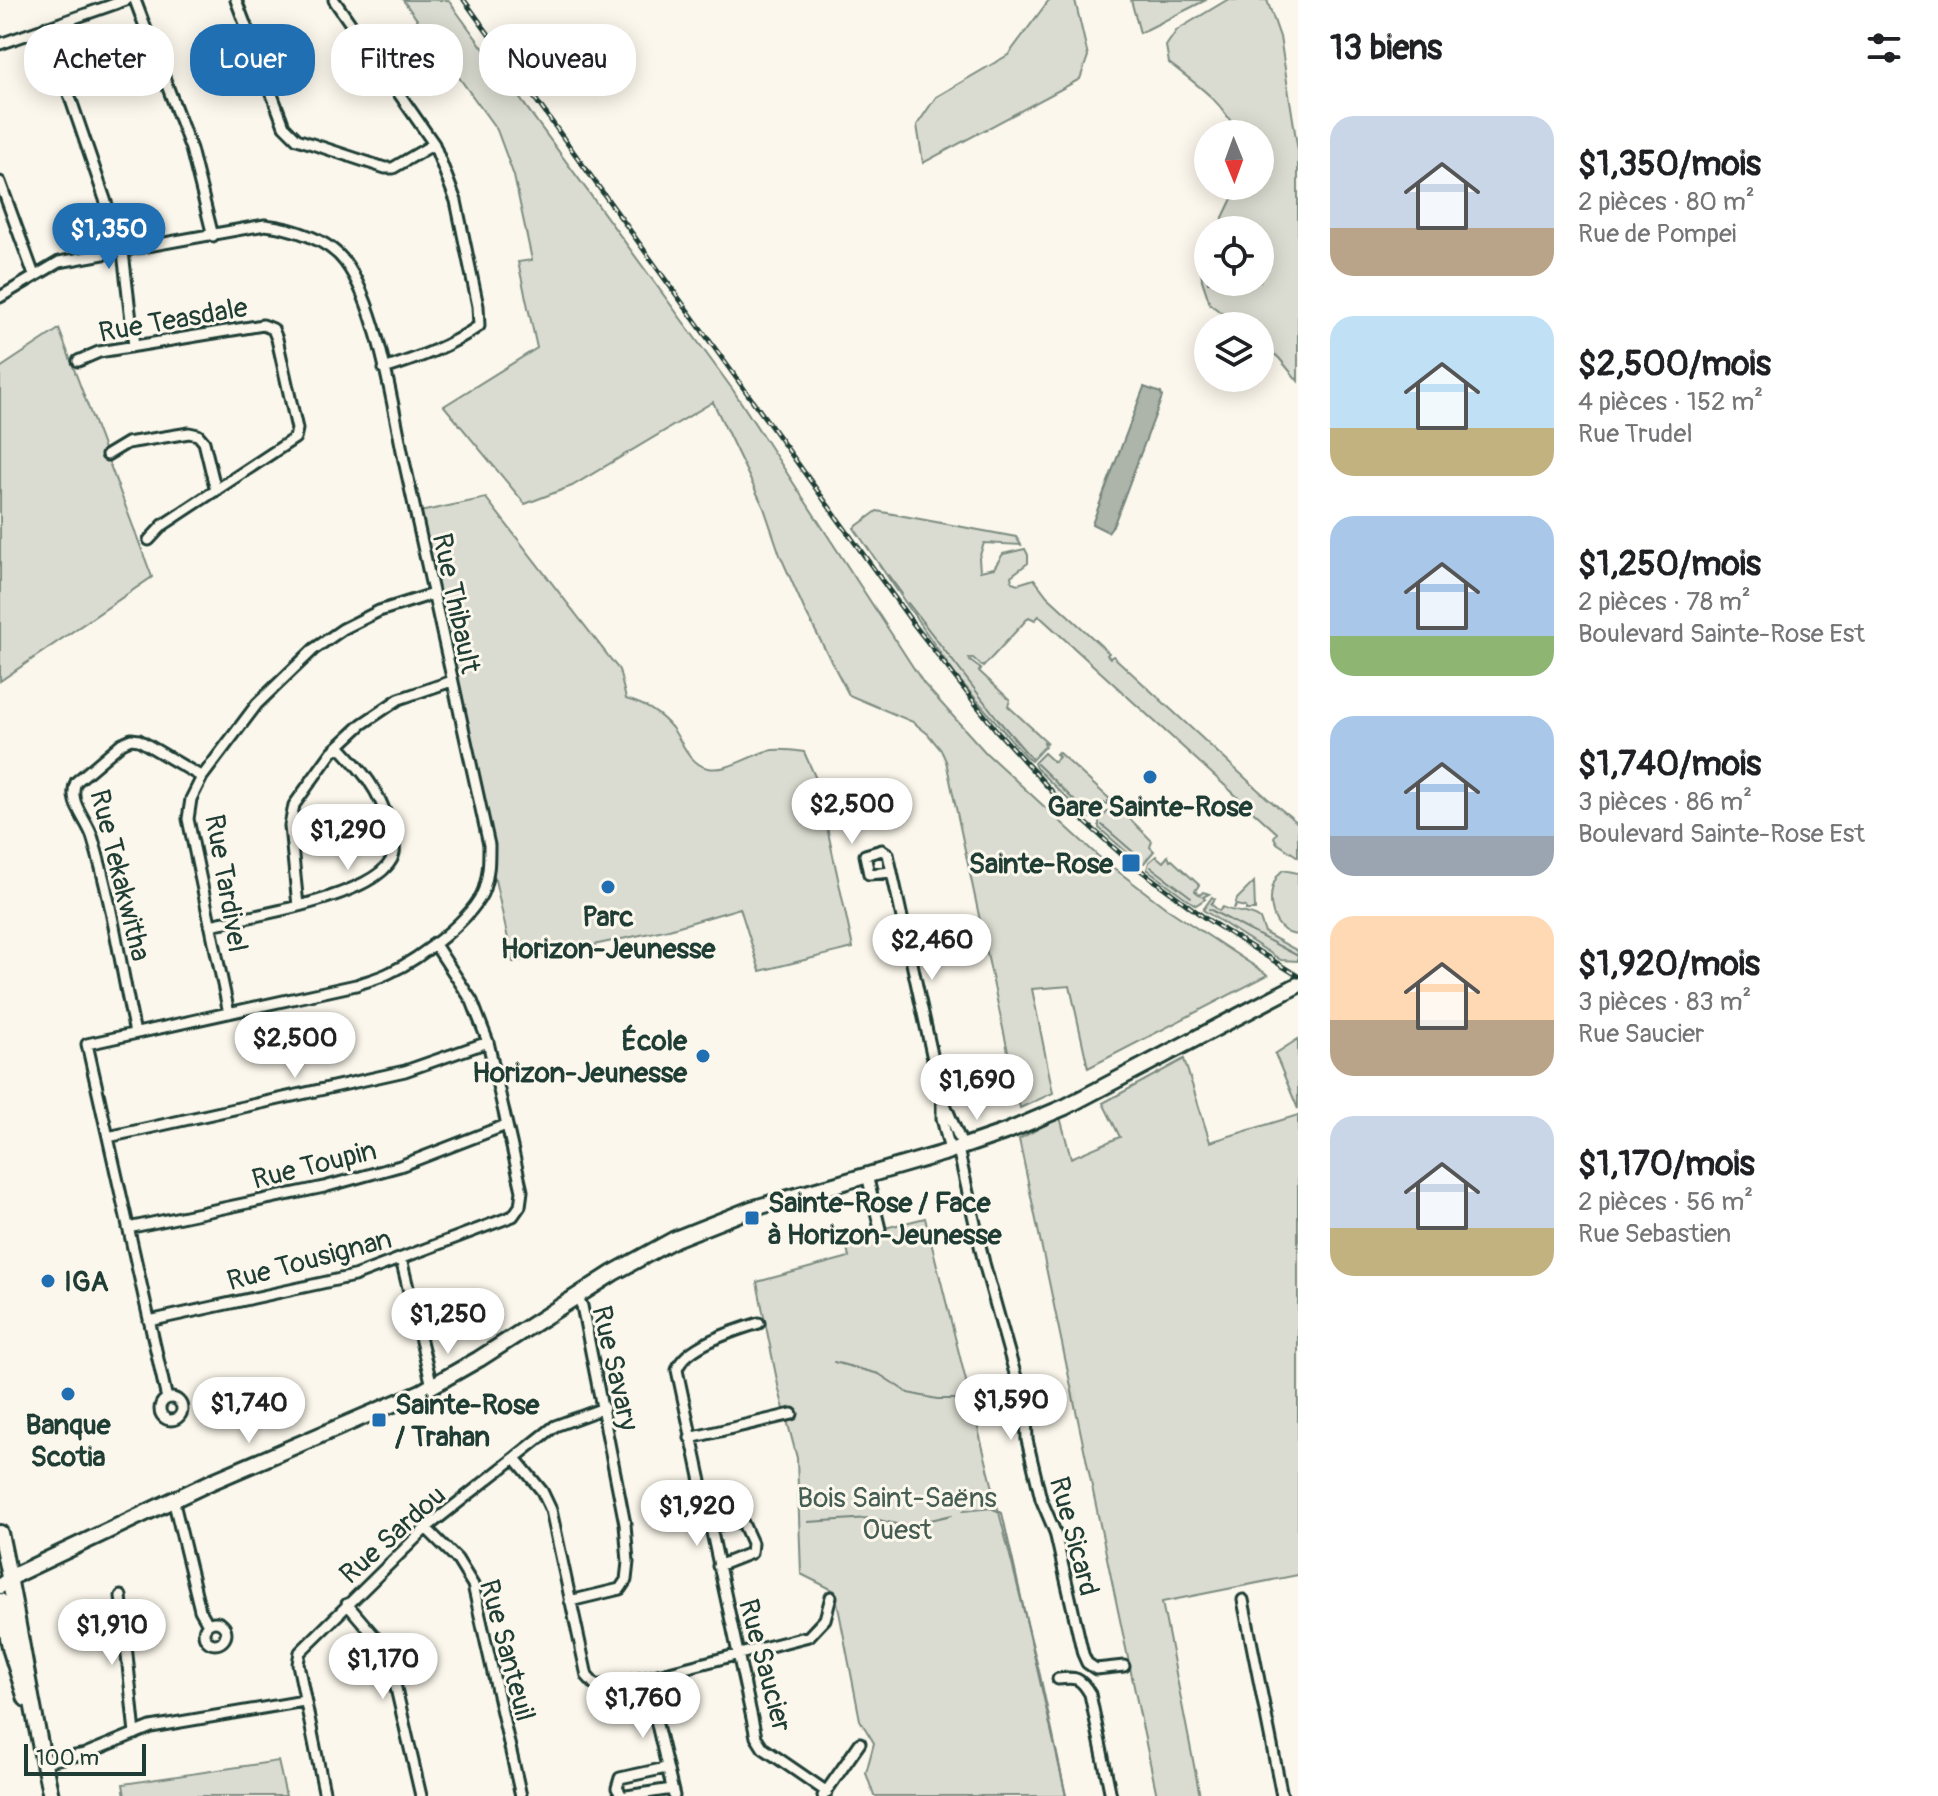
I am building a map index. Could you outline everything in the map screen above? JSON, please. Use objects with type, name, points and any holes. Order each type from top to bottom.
[{"type":"street","points":[[55,24],[126,0]]},
{"type":"street","points":[[135,0],[191,149],[213,236]]},
{"type":"street","points":[[236,0],[289,134],[385,168],[393,168],[434,144]]},
{"type":"street","points":[[334,0],[434,144],[456,201],[478,306],[479,326],[434,352],[384,369]]},
{"type":"street","points":[[0,44],[24,35]]},
{"type":"street","points":[[70,96],[123,252],[134,346]]},
{"type":"street","points":[[0,182],[34,275]]},
{"type":"street","name":"Rue Thibault","points":[[0,297],[59,262],[265,225],[307,234],[343,259],[362,289],[384,369],[489,845],[489,870],[483,892],[473,908],[446,935],[392,972],[356,985],[87,1044],[108,1137]]},
{"type":"street","name":"Rue Teasdale","points":[[78,361],[99,352],[134,346],[263,325],[273,329],[297,429],[295,438],[163,525],[149,540]]},
{"type":"street","points":[[107,455],[127,443],[189,433],[198,435],[204,442],[216,491]]},
{"type":"street","name":"Rue Tardivel","points":[[229,1013],[188,819],[191,799],[202,777],[257,704],[314,649],[343,629],[379,611],[433,594]]},
{"type":"street","points":[[298,906],[290,826],[294,805],[332,752],[362,724],[399,699],[452,681]]},
{"type":"street","name":"Rue Tekakwitha","points":[[135,1033],[93,836],[74,800],[73,789],[76,782],[131,739],[139,740],[202,777]]},
{"type":"street","points":[[210,925],[335,896],[364,883],[388,865],[395,852],[381,798],[370,780],[339,746]]},
{"type":"street","points":[[892,872],[942,1100],[951,1115],[957,1149]]},
{"type":"street","name":"Rue Tousignan","points":[[149,1321],[347,1278],[513,1216],[520,1206],[522,1191],[488,1042],[472,1001],[434,943]]},
{"type":"street","points":[[5,1582],[173,1499],[432,1386],[646,1254],[704,1227],[760,1206],[957,1149],[1062,1108],[1298,985]]},
{"type":"street","points":[[167,1399],[108,1137],[405,1071],[488,1042]]},
{"type":"street","name":"Rue Toupin","points":[[128,1228],[324,1187],[400,1166],[506,1125]]},
{"type":"street","name":"Rue Sicard","points":[[957,1149],[984,1263],[1026,1413],[1027,1440],[1041,1499],[1055,1532],[1083,1654],[1087,1663],[1096,1669],[1124,1666]]},
{"type":"street","points":[[867,1175],[880,1229]]},
{"type":"street","points":[[401,1259],[432,1386]]},
{"type":"street","name":"Rue Savary","points":[[570,1601],[620,1589],[626,1580],[628,1562],[625,1524],[604,1408],[582,1306],[577,1296]]},
{"type":"street","name":"Rue Saucier","points":[[759,1323],[730,1332],[685,1356],[677,1370],[756,1737],[763,1748],[825,1794]]},
{"type":"street","name":"Rue Sardou","points":[[325,1796],[304,1701],[298,1664],[300,1652],[426,1528],[555,1426],[604,1408]]},
{"type":"street","points":[[690,1438],[792,1414]]},
{"type":"street","points":[[515,1458],[542,1491],[551,1510],[587,1676],[596,1686],[646,1678],[809,1636],[825,1619],[831,1597]]},
{"type":"street","points":[[173,1499],[199,1607],[208,1624]]},
{"type":"street","name":"Rue Saucier","points":[[709,1527],[743,1523],[752,1543],[751,1553],[718,1566]]},
{"type":"street","name":"Rue Santeuil","points":[[426,1528],[457,1559],[473,1585],[521,1796]]},
{"type":"street","points":[[0,1533],[5,1582],[24,1645],[34,1722]]},
{"type":"street","points":[[121,1596],[135,1734]]},
{"type":"street","points":[[1243,1600],[1282,1796]]},
{"type":"street","points":[[0,1601],[51,1796]]},
{"type":"street","points":[[347,1604],[376,1638],[392,1671],[421,1796]]},
{"type":"street","points":[[1058,1679],[1075,1677],[1082,1680],[1090,1694],[1111,1796]]},
{"type":"street","points":[[646,1678],[673,1793],[625,1796],[617,1788],[620,1778],[666,1768]]},
{"type":"street","points":[[43,1762],[85,1754],[151,1727],[304,1701]]},
{"type":"street","points":[[825,1794],[860,1743]]},
{"type":"green space","points":[[403,0],[448,0],[479,42],[479,96],[518,96],[733,390],[924,684],[986,753],[1098,856],[1166,908],[1268,975],[1088,1068],[1070,986],[1032,989],[1053,1093],[1020,1108],[946,761],[928,734],[913,722],[849,695],[805,611],[780,555],[764,508],[713,402],[572,486],[525,504],[444,406],[537,348],[518,262],[532,260],[514,176],[497,130],[463,83],[463,24],[420,24]]},
{"type":"green space","points":[[1049,0],[1075,0],[1088,56],[1080,79],[923,163],[917,125],[936,97],[1008,55]]},
{"type":"green space","points":[[1131,0],[1206,0],[1140,33]]},
{"type":"green space","points":[[1227,0],[1267,0],[1280,37],[1298,151],[1298,381],[1274,354],[1274,312],[1220,312],[1210,304],[1207,296],[1274,296],[1274,216],[1224,216],[1231,200],[1274,200],[1274,120],[1230,120],[1199,86],[1169,63],[1166,46],[1177,30]]},
{"type":"green space","points":[[59,329],[152,577],[0,681],[0,368]]},
{"type":"green space","points":[[486,498],[619,670],[626,699],[662,717],[701,766],[715,769],[730,766],[772,750],[804,752],[817,781],[853,948],[760,971],[740,908],[669,929],[513,962],[415,513]]},
{"type":"green space","points":[[877,511],[1016,537],[1021,545],[984,543],[979,558],[980,571],[994,568],[1003,554],[1025,549],[1028,563],[1011,576],[1012,582],[1018,584],[1034,579],[1047,596],[1109,653],[1110,658],[1113,656],[1298,823],[1298,857],[1277,843],[1274,837],[1277,833],[1039,616],[1035,620],[1029,617],[983,667],[969,658],[1010,700],[1008,706],[1048,743],[1044,742],[1045,746],[1031,761],[1027,758],[956,676],[854,528]]},
{"type":"green space","points":[[1058,752],[1112,801],[1100,808],[1102,812],[1097,817],[1087,818],[1036,768],[1034,763],[1044,753],[1054,762],[1059,757]]},
{"type":"green space","points":[[1108,811],[1115,818],[1122,811],[1152,841],[1150,847],[1154,851],[1144,863],[1137,861],[1099,828],[1099,821]]},
{"type":"green space","points":[[1156,856],[1163,862],[1168,856],[1199,885],[1195,891],[1200,895],[1203,892],[1209,894],[1196,905],[1191,902],[1147,869]]},
{"type":"green space","points":[[1283,870],[1298,873],[1298,935],[1280,927],[1272,908],[1273,887]]},
{"type":"green space","points":[[1254,882],[1255,910],[1236,905],[1234,909],[1237,899]]},
{"type":"green space","points":[[1212,897],[1215,899],[1211,904],[1219,911],[1223,907],[1260,919],[1265,933],[1298,951],[1298,961],[1281,960],[1203,910]]},
{"type":"green space","points":[[1298,1039],[1298,1109],[1275,1054]]},
{"type":"green space","points":[[1184,1059],[1210,1142],[1298,1115],[1298,1575],[1162,1602],[1200,1796],[1157,1796],[1019,1139],[1060,1117],[1071,1158],[1120,1137],[1103,1103]]},
{"type":"green space","name":"Bois Saint-Saëns Ouest","points":[[925,1218],[1040,1675],[1066,1796],[874,1796],[866,1773],[874,1743],[860,1720],[835,1591],[801,1574],[797,1458],[779,1390],[757,1282],[849,1257],[845,1238]]},
{"type":"green space","points":[[278,1761],[286,1796],[125,1796],[123,1784]]},
{"type":"shaded area","points":[[1144,387],[1161,393],[1162,397],[1114,524],[1108,532],[1092,524]]},
{"type":"waterway","points":[[888,575],[902,594]]},
{"type":"waterway","points":[[908,603],[1031,758]]},
{"type":"waterway","points":[[1037,764],[1088,814]]},
{"type":"waterway","points":[[1102,825],[1139,857]]},
{"type":"waterway","points":[[1151,867],[1191,897]]},
{"type":"waterway","points":[[1209,909],[1298,956]]},
{"type":"waterway","points":[[834,1362],[879,1374],[908,1393],[937,1399],[959,1399]]},
{"type":"waterway","points":[[963,1511],[991,1508],[1002,1513],[1066,1796]]},
{"type":"waterway","points":[[808,1522],[870,1518],[905,1526],[952,1515]]},
{"type":"railway","points":[[464,0],[912,622],[996,730],[1057,797],[1131,863],[1205,918],[1298,976]]},
{"type":"place","name":"Gare Sainte-Rose","points":[[1150,777]]},
{"type":"place","name":"Sainte-Rose","points":[[1131,863]]},
{"type":"place","name":"Parc Horizon-Jeunesse","points":[[608,887]]},
{"type":"place","name":"École Horizon-Jeunesse","points":[[703,1056]]},
{"type":"place","name":"Sainte-Rose / Face à Horizon-Jeunesse","points":[[752,1218]]},
{"type":"place","name":"IGA","points":[[48,1281]]},
{"type":"place","name":"Banque Scotia","points":[[68,1394]]},
{"type":"place","name":"Sainte-Rose / Trahan","points":[[379,1420]]}]
